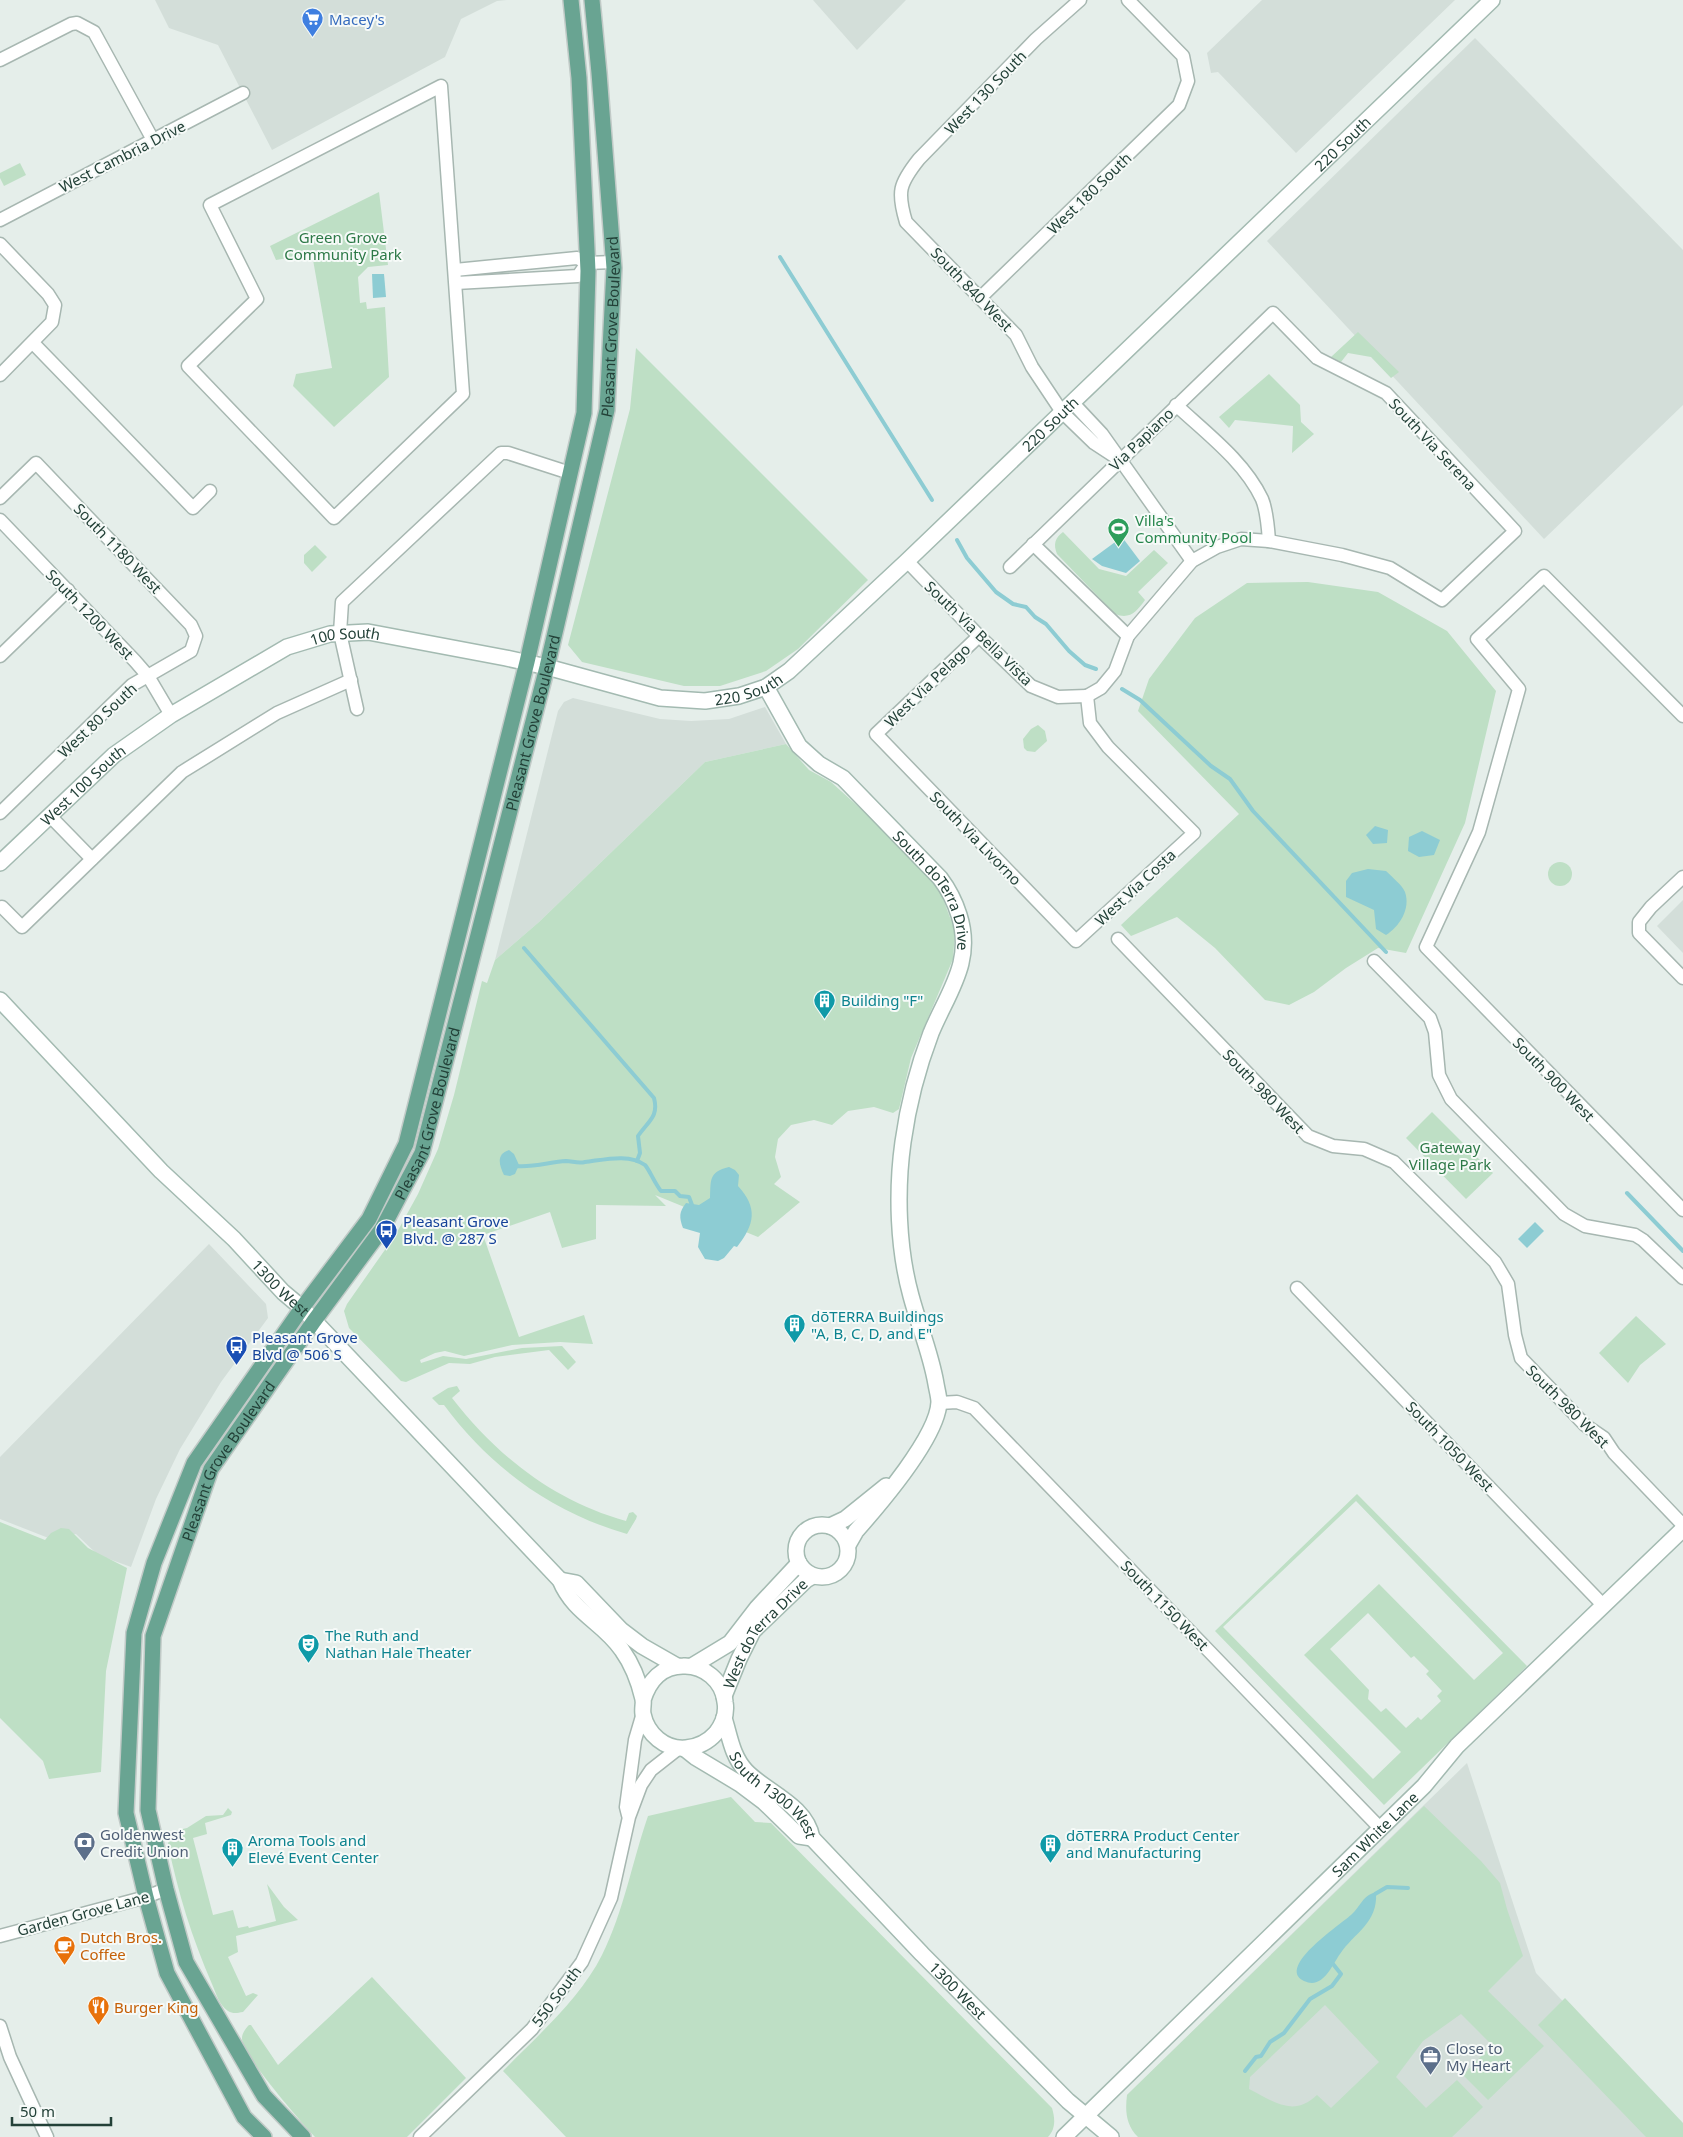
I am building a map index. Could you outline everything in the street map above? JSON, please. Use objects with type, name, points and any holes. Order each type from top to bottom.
[{"type":"main road","name":"Pleasant Grove Boulevard","points":[[303,2137],[264,2096],[186,1962],[166,1889],[148,1810],[153,1636],[211,1469],[314,1321],[382,1230],[422,1153],[537,665],[570,473],[584,413],[587,263],[580,78],[571,0]]},
{"type":"main road","name":"Pleasant Grove Boulevard","points":[[264,2137],[244,2117],[167,1973],[146,1897],[126,1813],[134,1633],[154,1563],[194,1463],[302,1308],[368,1219],[406,1144],[607,410],[613,262],[592,0]]},
{"type":"street","name":"West 130 South","points":[[900,193],[903,181],[919,159],[1036,39],[1080,0]]},
{"type":"street","name":"West 180 South","points":[[980,298],[1179,105],[1188,81],[1183,56],[1128,0]]},
{"type":"street","name":"220 South","points":[[537,665],[660,698],[705,702],[739,696],[766,687],[789,671],[1250,234],[1492,0]]},
{"type":"street","points":[[0,60],[61,28],[78,24],[94,32],[153,140]]},
{"type":"street","points":[[441,86],[456,276],[463,394],[334,518],[188,366],[258,299],[210,205],[441,86]]},
{"type":"street","name":"West Cambria Drive","points":[[0,220],[243,94]]},
{"type":"street","name":"South 840 West","points":[[900,193],[900,202],[906,222],[1016,336],[1032,367],[1067,407],[1102,434],[1192,561]]},
{"type":"street","points":[[0,244],[48,294],[55,305],[52,322],[0,375]]},
{"type":"street","points":[[456,276],[552,260],[577,258],[587,263],[613,262]]},
{"type":"street","points":[[552,260],[552,277]]},
{"type":"street","points":[[456,276],[578,276],[587,263]]},
{"type":"street","name":"Via Papiano","points":[[1010,567],[1273,313]]},
{"type":"street","name":"South Via Serena","points":[[1269,541],[1342,555],[1390,568],[1442,600],[1515,531],[1386,393],[1316,358],[1273,313]]},
{"type":"street","points":[[33,343],[194,508],[210,491]]},
{"type":"street","points":[[1087,696],[1101,688],[1115,671],[1128,636],[1192,561],[1217,547],[1241,540],[1269,541],[1268,525],[1262,500],[1243,470],[1176,405]]},
{"type":"street","points":[[357,710],[340,633],[342,602],[501,453],[508,452],[570,473]]},
{"type":"street","name":"South 1180 West","points":[[0,498],[36,463],[191,625],[196,636]]},
{"type":"street","name":"South 1200 West","points":[[0,520],[148,676],[171,715]]},
{"type":"street","points":[[1033,544],[1128,636]]},
{"type":"street","name":"South Via Bella Vista","points":[[907,561],[979,636],[1031,686],[1058,697],[1087,696]]},
{"type":"street","name":"South 900 West","points":[[1683,716],[1544,576],[1477,639],[1518,689],[1479,832],[1426,947],[1683,1210]]},
{"type":"street","points":[[0,656],[68,590]]},
{"type":"street","name":"100 South","points":[[171,715],[287,647],[330,634],[368,632],[537,665]]},
{"type":"street","name":"West 80 South","points":[[0,812],[132,685],[191,651],[196,636]]},
{"type":"street","name":"West Via Pelago","points":[[876,734],[979,636]]},
{"type":"street","points":[[2,907],[22,927],[182,772],[277,713],[351,680]]},
{"type":"street","name":"South doTerra Drive","points":[[766,687],[799,746],[819,764],[843,778],[940,878],[951,895],[963,929],[964,944],[961,965],[932,1032],[917,1073],[903,1144],[901,1173],[900,1221],[906,1278],[933,1367],[939,1403]]},
{"type":"street","name":"West Via Costa","points":[[1076,941],[1194,832],[1108,748],[1090,723],[1087,696]]},
{"type":"street","name":"West 100 South","points":[[0,863],[114,755],[171,715]]},
{"type":"street","name":"South Via Livorno","points":[[876,734],[1076,941]]},
{"type":"street","points":[[50,816],[92,859]]},
{"type":"street","points":[[1683,877],[1652,906],[1639,922],[1639,933],[1683,978]]},
{"type":"street","name":"South 980 West","points":[[1118,939],[1308,1136],[1332,1146],[1364,1149],[1394,1162],[1495,1262],[1508,1284],[1520,1358],[1585,1425],[1604,1438],[1614,1453],[1683,1525]]},
{"type":"street","points":[[1374,961],[1430,1018],[1435,1032],[1439,1075],[1443,1086],[1452,1099],[1491,1140],[1564,1214],[1585,1226],[1635,1235],[1644,1240],[1683,1278]]},
{"type":"street","name":"1300 West","points":[[0,1000],[160,1171],[234,1238],[283,1292],[302,1308],[560,1580]]},
{"type":"street","name":"South 1050 West","points":[[1297,1288],[1603,1605]]},
{"type":"street","name":"South 1150 West","points":[[939,1403],[957,1402],[974,1408],[1381,1829]]},
{"type":"street","points":[[848,1545],[842,1533],[830,1526],[813,1527],[805,1531],[796,1546],[799,1564],[813,1576],[825,1577],[837,1573],[846,1562],[848,1545],[856,1531],[919,1452],[939,1403]]},
{"type":"street","points":[[830,1526],[845,1519],[901,1474]]},
{"type":"street","name":"Sam White Lane","points":[[1064,2137],[1381,1829],[1424,1786],[1457,1746],[1683,1529]]},
{"type":"street","name":"West doTerra Drive","points":[[684,1666],[730,1643],[757,1608],[799,1564]]},
{"type":"street","name":"West doTerra Drive","points":[[724,1696],[739,1659],[753,1632],[806,1580],[813,1576]]},
{"type":"street","points":[[560,1580],[576,1583],[621,1630],[642,1646],[684,1666],[701,1669],[716,1680],[724,1696],[726,1703],[724,1718],[720,1728],[705,1743],[682,1749],[659,1762],[645,1777],[629,1817]]},
{"type":"street","points":[[560,1580],[566,1594],[575,1605],[614,1640],[622,1650],[635,1674],[647,1726],[654,1736],[666,1744],[682,1749]]},
{"type":"street","points":[[629,1817],[626,1807],[627,1797],[635,1740],[647,1688],[665,1670],[684,1666]]},
{"type":"street","name":"South 1300 West","points":[[682,1749],[740,1784],[764,1802],[799,1836],[812,1838],[810,1830],[792,1807],[753,1777],[742,1766],[733,1752],[724,1718]]},
{"type":"street","name":"550 South","points":[[420,2137],[532,2029],[582,1962],[611,1898],[629,1817]]},
{"type":"street","name":"1300 West","points":[[812,1838],[984,2017],[1068,2101],[1111,2137]]},
{"type":"street","name":"Garden Grove Lane","points":[[0,1936],[146,1897],[166,1889]]},
{"type":"street","points":[[0,2026],[10,2057],[47,2137]]},
{"type":"shaded area","points":[[155,0],[507,0],[497,1],[461,19],[445,57],[272,150],[218,45],[169,28]]},
{"type":"shaded area","points":[[813,0],[906,0],[857,50]]},
{"type":"shaded area","points":[[1262,0],[1455,0],[1296,153],[1218,72],[1211,73],[1207,53]]},
{"type":"shaded area","points":[[1475,38],[1683,250],[1683,405],[1544,539],[1267,241]]},
{"type":"shaded area","points":[[573,698],[660,719],[691,721],[729,719],[765,707],[786,744],[705,762],[539,922],[495,960],[558,711],[564,702]]},
{"type":"shaded area","points":[[1683,900],[1683,953],[1657,926]]},
{"type":"shaded area","points":[[209,1244],[266,1304],[268,1318],[221,1382],[180,1449],[156,1499],[131,1567],[98,1555],[76,1534],[51,1539],[0,1519],[0,1457]]},
{"type":"shaded area","name":"Close to My Heart","points":[[1467,1763],[1536,1973],[1683,2127],[1683,2137],[1148,2137],[1127,2095]]},
{"type":"green space","points":[[20,163],[26,175],[4,186],[0,173]]},
{"type":"green space","name":"Green Grove Community Park","points":[[379,192],[388,265],[368,267],[358,277],[360,303],[366,302],[367,309],[385,307],[389,377],[334,427],[293,386],[296,374],[332,368],[312,254],[276,260],[270,246]]},
{"type":"green space","points":[[1358,332],[1399,372],[1391,378],[1371,357],[1348,353],[1341,362],[1331,357]]},
{"type":"green space","points":[[636,348],[868,580],[798,649],[766,671],[720,686],[684,686],[582,662],[568,645],[630,409]]},
{"type":"green space","points":[[1269,374],[1300,405],[1301,422],[1314,434],[1292,453],[1293,426],[1235,420],[1229,428],[1219,417]]},
{"type":"green space","points":[[1063,532],[1099,569],[1126,576],[1154,550],[1168,563],[1138,592],[1145,600],[1139,608],[1129,615],[1120,616],[1115,614],[1057,554],[1055,542]]},
{"type":"green space","points":[[315,545],[327,557],[312,572],[304,563],[304,555]]},
{"type":"green space","points":[[1308,582],[1378,592],[1447,631],[1496,691],[1465,823],[1406,953],[1378,948],[1346,968],[1314,992],[1289,1005],[1265,1000],[1215,948],[1177,917],[1131,936],[1121,925],[1239,814],[1138,711],[1149,679],[1195,618],[1247,583]]},
{"type":"green space","points":[[1038,725],[1045,731],[1047,741],[1035,752],[1027,751],[1024,748],[1023,739],[1031,729]]},
{"type":"green space","points":[[786,744],[809,770],[831,782],[881,827],[939,888],[955,931],[953,959],[911,1058],[899,1109],[893,1113],[874,1107],[848,1111],[832,1125],[814,1120],[791,1125],[778,1139],[775,1157],[781,1177],[774,1184],[800,1202],[758,1237],[655,1195],[666,1206],[596,1205],[596,1239],[562,1248],[550,1212],[483,1235],[519,1337],[584,1315],[593,1344],[560,1342],[512,1345],[464,1356],[445,1351],[435,1353],[420,1360],[421,1363],[443,1356],[466,1359],[522,1348],[562,1346],[576,1362],[568,1370],[549,1350],[495,1357],[470,1364],[449,1363],[406,1382],[401,1381],[349,1328],[344,1311],[396,1234],[418,1194],[438,1149],[454,1095],[482,981],[487,983],[495,960],[539,922],[705,762]]},
{"type":"green space","points":[[1560,862],[1569,865],[1572,874],[1569,883],[1560,886],[1551,883],[1548,874],[1551,865]]},
{"type":"green space","name":"Gateway Village Park","points":[[1432,1112],[1493,1173],[1466,1199],[1406,1138]]},
{"type":"green space","points":[[1636,1316],[1666,1344],[1640,1365],[1628,1383],[1599,1353]]},
{"type":"green space","points":[[457,1386],[460,1391],[452,1398],[469,1419],[488,1439],[529,1474],[551,1489],[600,1512],[626,1521],[629,1513],[633,1512],[637,1516],[627,1534],[599,1525],[548,1500],[503,1468],[462,1428],[444,1405],[439,1405],[432,1398],[448,1388]]},
{"type":"green space","points":[[1357,1494],[1527,1666],[1384,1805],[1215,1631]],"holes":[[[1356,1501],[1503,1653],[1474,1680],[1379,1584],[1304,1655],[1401,1752],[1373,1779],[1223,1627]],[[1368,1613],[1411,1658],[1414,1656],[1429,1671],[1426,1674],[1442,1691],[1437,1696],[1441,1701],[1421,1720],[1418,1717],[1406,1728],[1386,1708],[1381,1712],[1368,1699],[1369,1690],[1330,1649]]]},
{"type":"green space","points":[[0,1522],[45,1540],[51,1533],[61,1528],[69,1529],[88,1548],[127,1568],[106,1671],[101,1772],[49,1779],[43,1761],[0,1718]]},
{"type":"green space","points":[[731,1797],[755,1822],[771,1823],[1052,2108],[1054,2123],[1051,2134],[1048,2137],[566,2137],[503,2071],[570,2002],[593,1971],[610,1938],[648,1816]]},
{"type":"green space","name":"Close to My Heart","points":[[1424,1806],[1481,1861],[1500,1883],[1523,1956],[1488,1991],[1544,2046],[1488,2100],[1463,2075],[1492,2045],[1461,2014],[1423,2041],[1396,2077],[1426,2108],[1457,2080],[1483,2107],[1452,2137],[1138,2137],[1131,2128],[1127,2118],[1127,2095]],"holes":[[[1325,2005],[1379,2062],[1331,2108],[1317,2095],[1308,2102],[1291,2106],[1275,2102],[1249,2089],[1250,2077]]]},
{"type":"green space","points":[[228,1808],[232,1812],[231,1815],[205,1823],[207,1834],[193,1838],[213,1915],[233,1910],[238,1928],[248,1926],[249,1928],[276,1921],[267,1884],[284,1907],[298,1920],[236,1936],[238,1952],[228,1957],[246,1996],[253,1993],[258,1995],[243,2012],[235,2013],[228,2011],[220,2002],[198,1950],[176,1880],[168,1844],[170,1835],[174,1831],[187,1828],[206,1816],[223,1815]]},
{"type":"green space","points":[[372,1977],[466,2078],[407,2137],[315,2137],[261,2073],[244,2046],[242,2038],[244,2031],[251,2025],[278,2065]]},
{"type":"green space","points":[[1565,1998],[1683,2123],[1683,2137],[1646,2137],[1538,2025]]},
{"type":"water","points":[[372,274],[384,274],[386,297],[373,298]]},
{"type":"water","name":"Villa's Community Pool","points":[[1122,537],[1140,561],[1126,573],[1102,566],[1092,559]]},
{"type":"water","points":[[1375,826],[1388,830],[1387,843],[1373,844],[1366,835]]},
{"type":"water","points":[[1422,831],[1440,840],[1434,855],[1419,857],[1408,851],[1409,837]]},
{"type":"water","points":[[1368,869],[1386,871],[1405,892],[1406,905],[1403,917],[1391,932],[1386,935],[1376,929],[1374,910],[1346,897],[1346,881],[1352,873]]},
{"type":"water","points":[[509,1150],[514,1154],[519,1165],[515,1174],[510,1176],[504,1175],[500,1160],[502,1154]]},
{"type":"water","points":[[729,1167],[739,1175],[738,1186],[749,1202],[752,1216],[748,1231],[737,1247],[734,1246],[724,1258],[718,1261],[705,1259],[698,1247],[700,1233],[683,1228],[680,1218],[681,1212],[686,1203],[699,1205],[710,1198],[712,1178],[717,1172]]},
{"type":"water","points":[[1535,1222],[1544,1231],[1527,1248],[1518,1239]]},
{"type":"water","points":[[1376,1893],[1376,1903],[1364,1927],[1340,1954],[1322,1979],[1311,1983],[1304,1981],[1297,1974],[1298,1966],[1304,1956],[1325,1935],[1352,1914],[1366,1897]]},
{"type":"waterway","points":[[780,257],[932,500]]},
{"type":"waterway","points":[[957,540],[967,558],[996,592],[1013,604],[1026,607],[1035,617],[1046,624],[1069,651],[1085,665],[1096,669]]},
{"type":"waterway","points":[[1122,689],[1140,700],[1211,766],[1230,779],[1253,811],[1386,952]]},
{"type":"waterway","points":[[524,948],[654,1098],[654,1114],[638,1136],[640,1153],[637,1161]]},
{"type":"waterway","points":[[516,1166],[566,1161],[580,1163],[616,1158],[631,1159],[645,1165],[661,1191],[675,1191],[680,1196],[689,1197],[692,1205]]},
{"type":"waterway","points":[[1627,1193],[1683,1251]]},
{"type":"waterway","points":[[1375,1894],[1387,1887],[1408,1888]]},
{"type":"waterway","points":[[1245,2071],[1256,2057],[1261,2056],[1270,2042],[1284,2033],[1310,1999],[1332,1986],[1341,1974],[1333,1964]]},
{"type":"place","name":"Macey's","points":[[313,38]]},
{"type":"place","name":"Villa's Community Pool","points":[[1119,548]]},
{"type":"place","name":"Building \"F\"","points":[[825,1019]]},
{"type":"place","name":"Pleasant Grove Blvd. @ 287 S","points":[[387,1249]]},
{"type":"place","name":"dōTERRA Buildings \"A, B, C, D, and E\"","points":[[795,1344]]},
{"type":"place","name":"Pleasant Grove Blvd @ 506 S","points":[[236,1365]]},
{"type":"place","name":"The Ruth and Nathan Hale Theater","points":[[309,1663]]},
{"type":"place","name":"Goldenwest Credit Union","points":[[84,1862]]},
{"type":"place","name":"dōTERRA Product Center and Manufacturing","points":[[1050,1863]]},
{"type":"place","name":"Aroma Tools and Elevé Event Center","points":[[232,1868]]},
{"type":"place","name":"Dutch Bros. Coffee","points":[[64,1965]]},
{"type":"place","name":"Burger King","points":[[98,2026]]},
{"type":"place","name":"Close to My Heart","points":[[1430,2076]]}]
